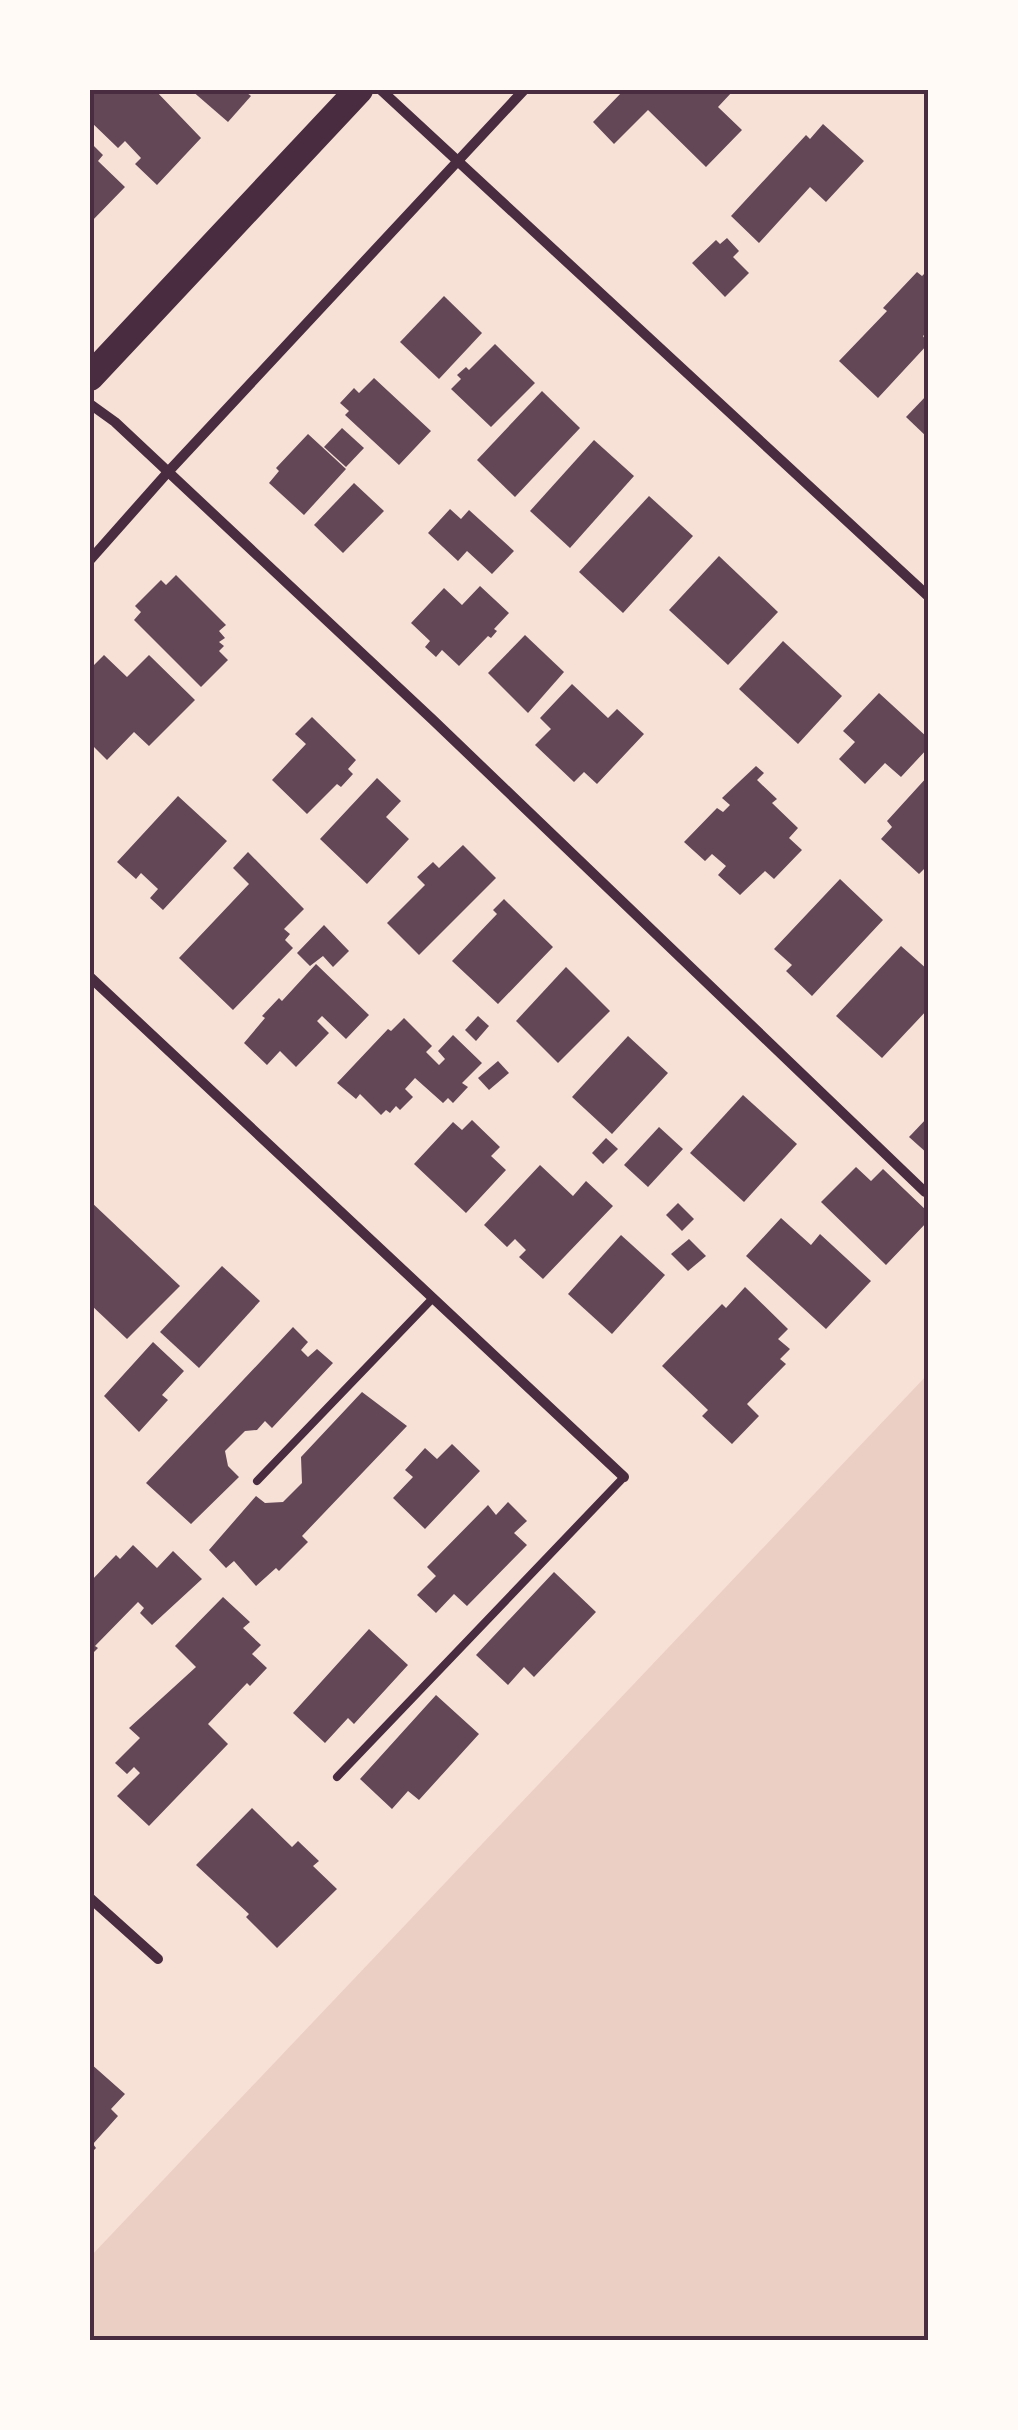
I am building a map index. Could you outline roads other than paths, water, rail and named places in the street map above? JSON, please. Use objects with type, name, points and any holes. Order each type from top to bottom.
[{"type":"highway","points":[[90,377],[359,90]]},
{"type":"street","points":[[381,90],[928,596]]},
{"type":"street","points":[[90,560],[524,90]]},
{"type":"street","points":[[90,404],[115,422],[434,720],[925,1192]]},
{"type":"street","points":[[90,978],[624,1477]]},
{"type":"street","points":[[90,1898],[158,1959]]},
{"type":"lane","points":[[257,1480],[433,1298]]},
{"type":"lane","points":[[338,1777],[624,1477]]}]
